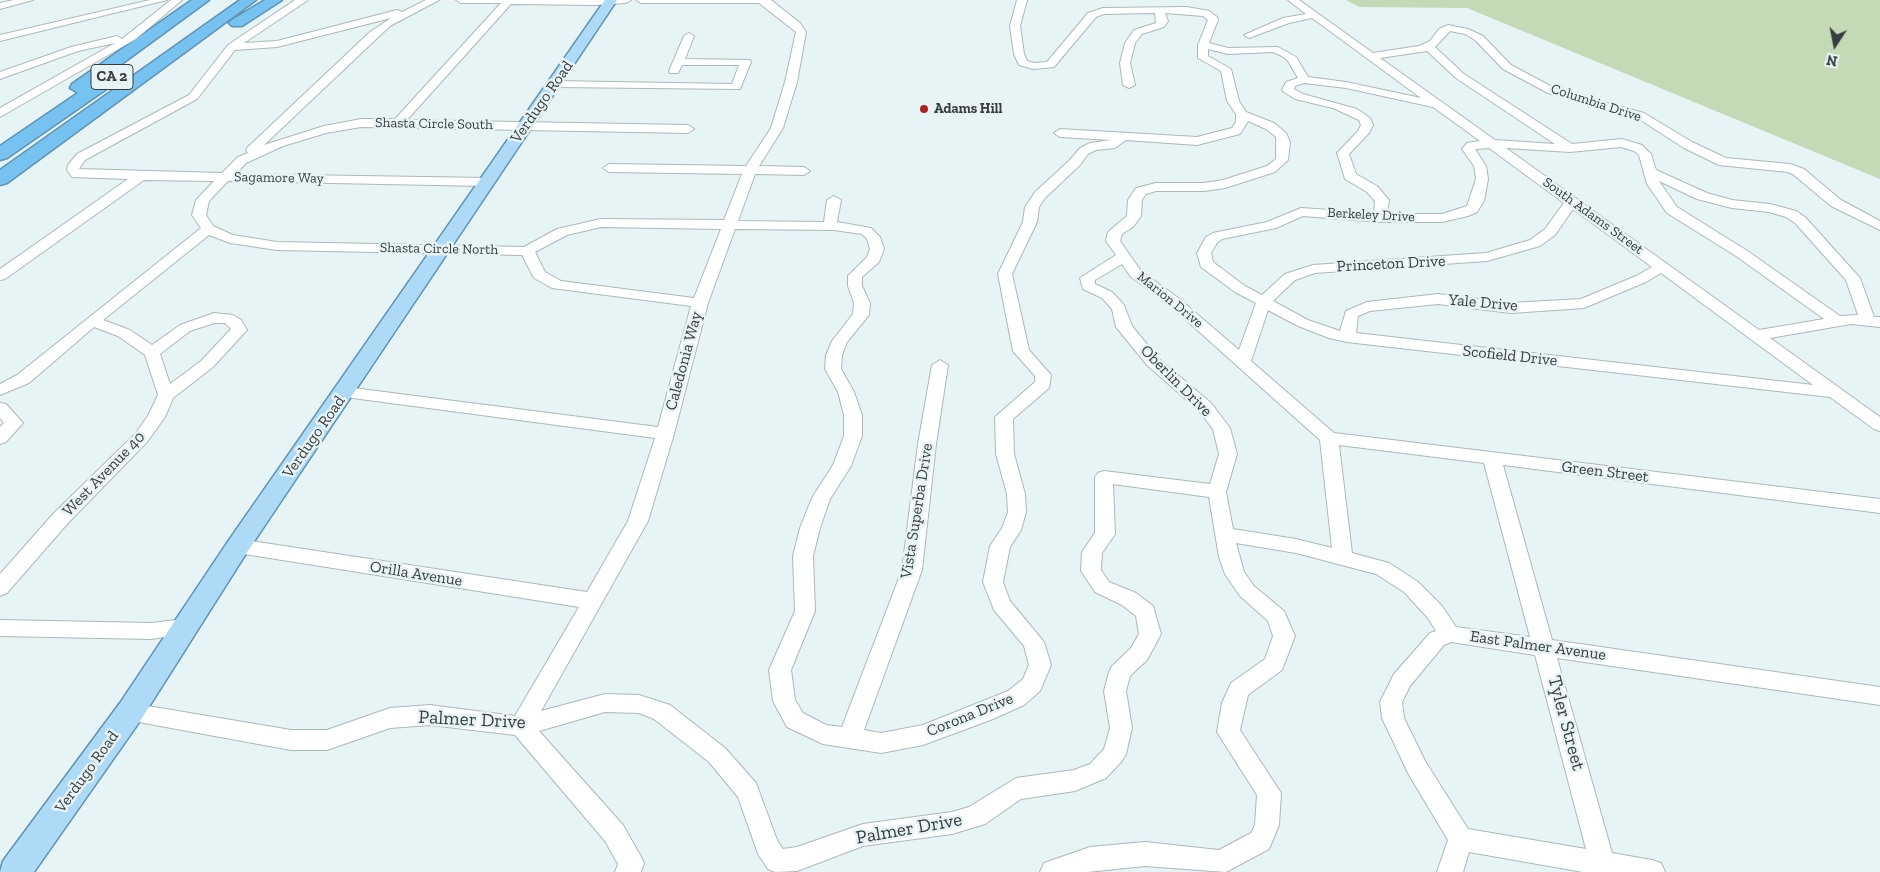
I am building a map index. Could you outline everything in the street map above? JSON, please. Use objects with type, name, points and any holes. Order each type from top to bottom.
[{"type":"highway","points":[[55,116],[58,102],[202,0]]},
{"type":"highway","name":"CA 2","points":[[0,154],[224,0]]},
{"type":"highway","name":"CA 2","points":[[0,179],[249,0]]},
{"type":"highway","points":[[114,97],[157,74],[275,0]]},
{"type":"main road","name":"Verdugo Road","points":[[15,872],[130,712],[238,546],[345,392],[486,182],[615,0]]},
{"type":"street","points":[[0,6],[28,0]]},
{"type":"street","points":[[0,38],[162,0]]},
{"type":"street","points":[[0,113],[132,37],[177,0]]},
{"type":"street","points":[[232,47],[290,6],[304,0]]},
{"type":"street","points":[[242,160],[386,24],[434,0]]},
{"type":"street","points":[[461,0],[615,0]]},
{"type":"street","points":[[398,123],[509,0]]},
{"type":"street","points":[[641,0],[764,1]]},
{"type":"street","points":[[1022,0],[1015,26],[1020,60],[1027,65],[1040,67],[1050,64],[1092,15],[1103,11],[1197,11],[1212,17],[1213,20],[1203,45],[1203,58],[1226,69],[1233,101],[1242,114],[1242,122],[1236,131],[1197,141],[1060,133]]},
{"type":"street","name":"South Adams Street","points":[[1293,0],[1663,266],[1880,425]]},
{"type":"street","name":"Caledonia Way","points":[[521,726],[638,521],[665,434],[700,302],[750,170],[777,128],[801,41],[801,32],[764,1]]},
{"type":"street","points":[[232,47],[277,44],[422,6]]},
{"type":"street","points":[[1129,84],[1125,63],[1130,43],[1138,32],[1160,25],[1163,21],[1159,10]]},
{"type":"street","points":[[1249,35],[1310,12]]},
{"type":"street","name":"Columbia Drive","points":[[1429,47],[1442,31],[1448,28],[1468,32],[1483,42],[1507,67],[1552,90],[1640,115],[1688,145],[1723,162],[1790,168],[1799,172],[1836,203],[1880,226]]},
{"type":"street","points":[[670,81],[689,36]]},
{"type":"street","points":[[0,76],[76,50],[132,37]]},
{"type":"street","points":[[1203,45],[1228,51],[1258,48],[1281,51],[1292,59],[1304,80]]},
{"type":"street","name":"Sagamore Way","points":[[232,47],[193,97],[81,157],[74,165],[73,170],[77,174],[92,175],[486,182]]},
{"type":"street","points":[[1371,56],[1429,47],[1460,76],[1570,148]]},
{"type":"street","points":[[554,84],[736,87],[746,62],[678,62]]},
{"type":"street","points":[[1380,218],[1382,200],[1372,189],[1350,176],[1346,170],[1343,153],[1363,133],[1367,125],[1364,118],[1345,108],[1299,97],[1288,90],[1290,84],[1304,80],[1346,86],[1439,106]]},
{"type":"street","name":"Marion Drive","points":[[1242,114],[1278,130],[1284,142],[1282,160],[1271,169],[1224,184],[1204,187],[1156,187],[1141,191],[1135,200],[1134,216],[1128,224],[1115,232],[1113,241],[1136,274],[1172,300],[1329,438]]},
{"type":"street","name":"Shasta Circle South","points":[[222,177],[242,160],[279,143],[324,130],[361,124],[398,123],[688,130]]},
{"type":"street","name":"Corona Drive","points":[[849,739],[881,743],[923,735],[985,712],[1016,698],[1032,685],[1040,665],[1033,642],[1014,622],[1001,604],[993,582],[1000,546],[1011,530],[1017,512],[1016,494],[1005,454],[1004,417],[1043,384],[1043,375],[1021,351],[1005,274],[1030,222],[1032,207],[1040,195],[1076,162],[1079,155],[1084,151],[1094,146],[1111,145],[1123,137]]},
{"type":"street","points":[[1492,144],[1570,148],[1622,143],[1638,148],[1645,154],[1653,184],[1672,210],[1748,259],[1837,321]]},
{"type":"street","name":"Berkeley Drive","points":[[1206,264],[1204,252],[1211,240],[1271,225],[1296,213],[1320,212],[1380,218],[1442,218],[1455,216],[1472,209],[1477,201],[1482,173],[1468,149],[1471,146],[1492,144]]},
{"type":"street","points":[[609,168],[804,172]]},
{"type":"street","points":[[1651,173],[1702,196],[1732,204],[1770,208],[1791,214],[1800,220],[1853,278],[1874,321],[1837,321],[1757,335]]},
{"type":"street","points":[[0,276],[141,176]]},
{"type":"street","points":[[0,390],[23,379],[92,321],[208,229],[199,215],[203,200],[222,177]]},
{"type":"street","points":[[830,226],[834,200]]},
{"type":"street","name":"Princeton Drive","points":[[1243,362],[1264,301],[1290,277],[1313,269],[1487,257],[1535,242],[1550,232],[1572,201]]},
{"type":"street","points":[[700,302],[557,286],[539,275],[527,251],[553,236],[582,226],[600,223],[830,226],[866,231],[874,237],[877,249],[874,259],[855,276],[855,286],[862,303],[861,315],[840,341],[834,354],[833,369],[846,392],[853,415],[853,436],[842,466],[821,498],[810,528],[803,556],[805,611],[780,670],[784,701],[795,720],[823,734],[849,739]]},
{"type":"street","name":"Shasta Circle North","points":[[208,229],[230,240],[277,246],[527,251]]},
{"type":"street","name":"Oberlin Drive","points":[[1053,872],[1090,859],[1145,854],[1221,862],[1260,841],[1267,825],[1269,793],[1228,732],[1233,703],[1239,689],[1274,664],[1284,636],[1277,617],[1247,592],[1235,574],[1224,534],[1217,492],[1228,454],[1221,428],[1204,407],[1153,362],[1124,327],[1119,308],[1107,295],[1088,286],[1087,278],[1123,257]]},
{"type":"street","name":"Scofield Drive","points":[[1206,264],[1240,289],[1312,327],[1347,337],[1833,392]]},
{"type":"street","name":"Yale Drive","points":[[1347,337],[1351,314],[1367,307],[1438,299],[1511,308],[1584,303],[1640,279],[1663,266]]},
{"type":"street","points":[[92,321],[113,327],[152,353],[166,396],[207,364],[239,330],[236,323],[228,318],[214,318],[198,322],[185,328],[152,353]]},
{"type":"street","name":"Vista Superba Drive","points":[[849,739],[912,570],[940,364]]},
{"type":"street","points":[[345,392],[665,434]]},
{"type":"street","name":"West Avenue 40","points":[[0,588],[61,518],[141,438],[156,417],[166,396]]},
{"type":"street","points":[[0,408],[14,423],[0,438]]},
{"type":"street","points":[[1329,438],[1343,558]]},
{"type":"street","name":"Green Street","points":[[1329,438],[1880,506]]},
{"type":"street","name":"Tyler Street","points":[[1492,459],[1546,648],[1604,868]]},
{"type":"street","name":"Palmer Drive","points":[[130,712],[291,740],[327,740],[390,718],[430,715],[521,726],[605,703],[638,704],[662,712],[717,755],[748,791],[774,866],[862,835],[952,823],[976,816],[1016,789],[1075,780],[1098,771],[1114,754],[1121,728],[1115,692],[1120,672],[1139,654],[1150,634],[1146,612],[1129,599],[1102,587],[1091,571],[1092,552],[1105,534],[1104,477],[1188,486],[1217,492]]},
{"type":"street","name":"East Palmer Avenue","points":[[1224,534],[1296,546],[1382,568],[1411,587],[1435,612],[1450,634],[1880,696]]},
{"type":"street","name":"Orilla Avenue","points":[[238,546],[593,601]]},
{"type":"street","points":[[0,628],[151,631],[185,627]]},
{"type":"street","points":[[1450,634],[1437,639],[1402,680],[1391,702],[1394,718],[1417,768],[1461,839],[1604,868],[1652,872]]},
{"type":"street","points":[[521,726],[614,833],[630,863],[628,872]]},
{"type":"street","points":[[1450,872],[1461,839]]},
{"type":"green space","points":[[1346,0],[1880,0],[1880,179],[1467,8],[1359,7]]},
{"type":"place","name":"Adams Hill","points":[[924,109]]}]
